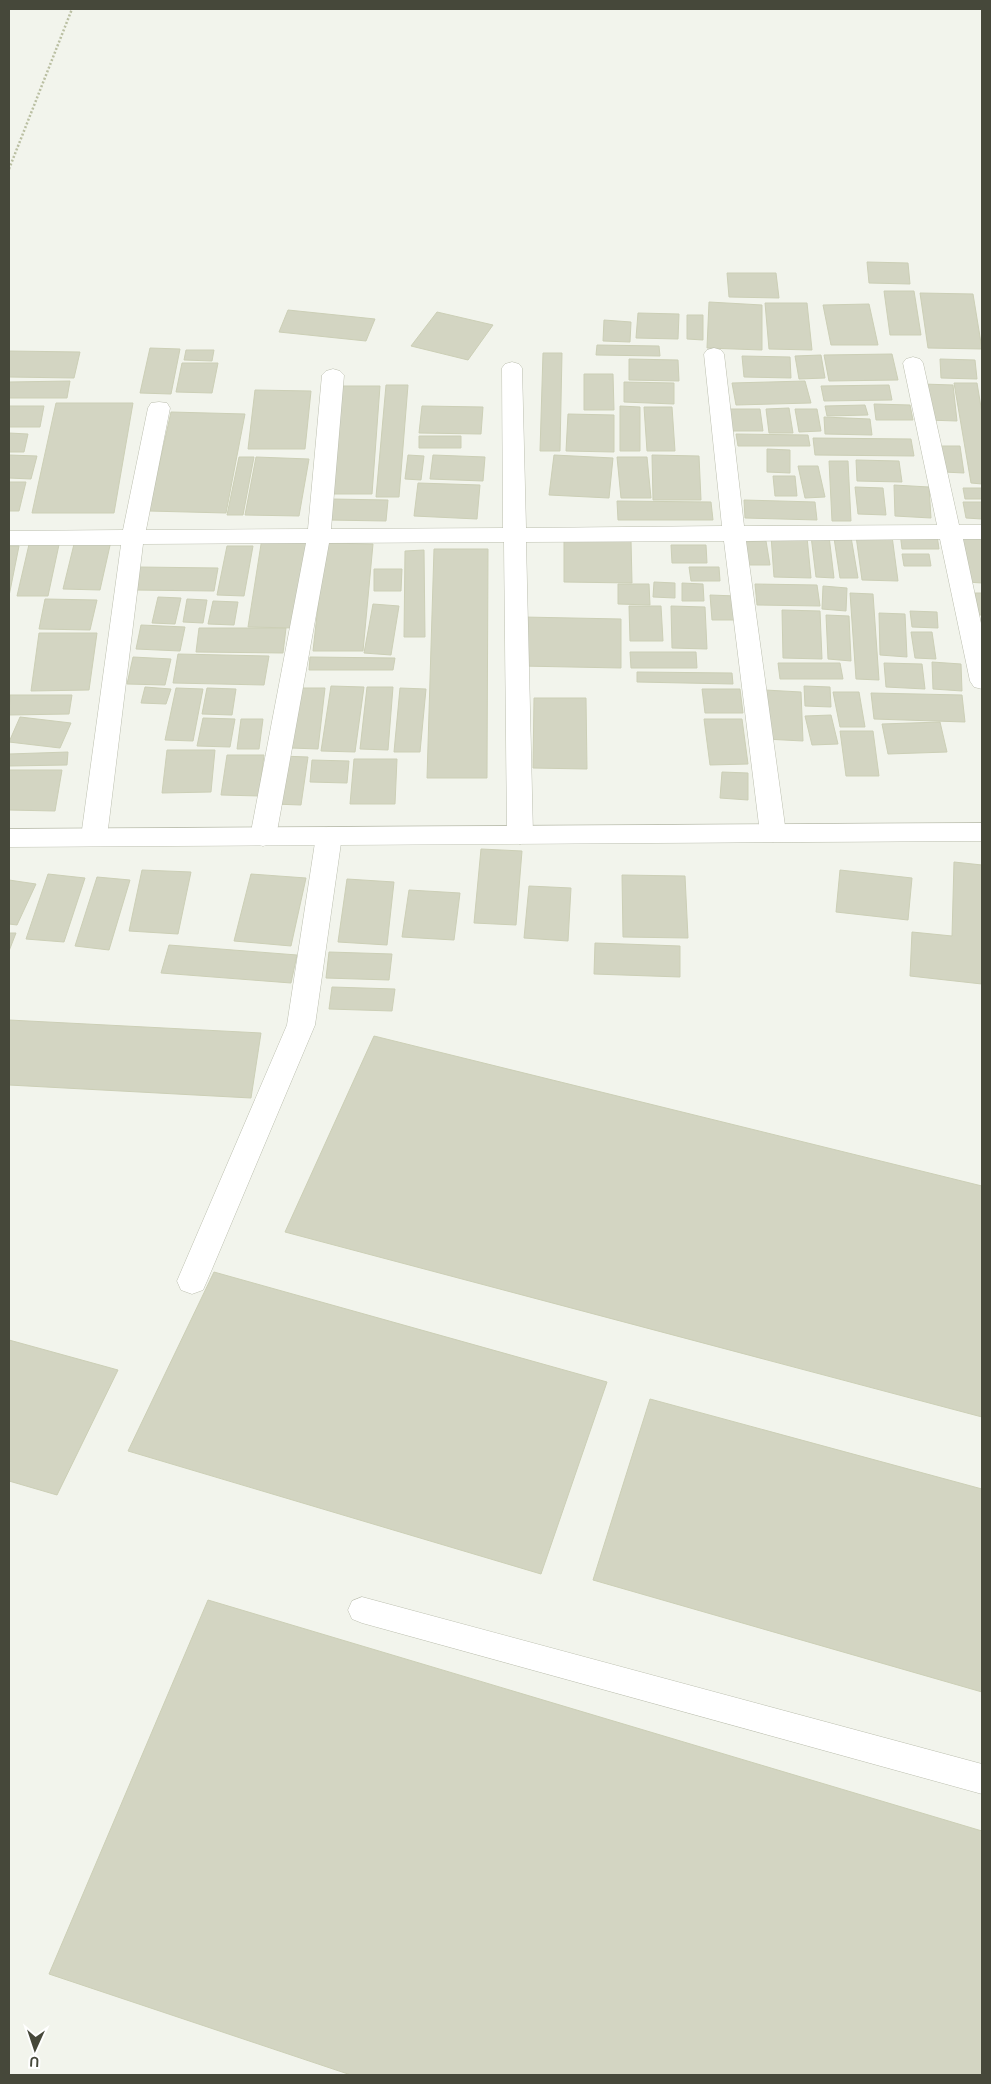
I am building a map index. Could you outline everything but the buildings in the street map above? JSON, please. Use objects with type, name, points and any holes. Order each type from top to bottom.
[{"type":"street","points":[[714,354],[734,534],[773,833]]},
{"type":"street","points":[[913,363],[982,681]]},
{"type":"street","points":[[512,368],[520,835]]},
{"type":"street","points":[[263,837],[319,536],[333,375]]},
{"type":"street","points":[[94,838],[133,538],[159,408]]},
{"type":"street","points":[[9,538],[982,532]]},
{"type":"street","points":[[9,838],[982,832]]},
{"type":"street","points":[[192,1281],[301,1025],[329,836]]},
{"type":"lane","points":[[362,1610],[982,1779]]},
{"type":"path","points":[[9,169],[72,9]]}]
